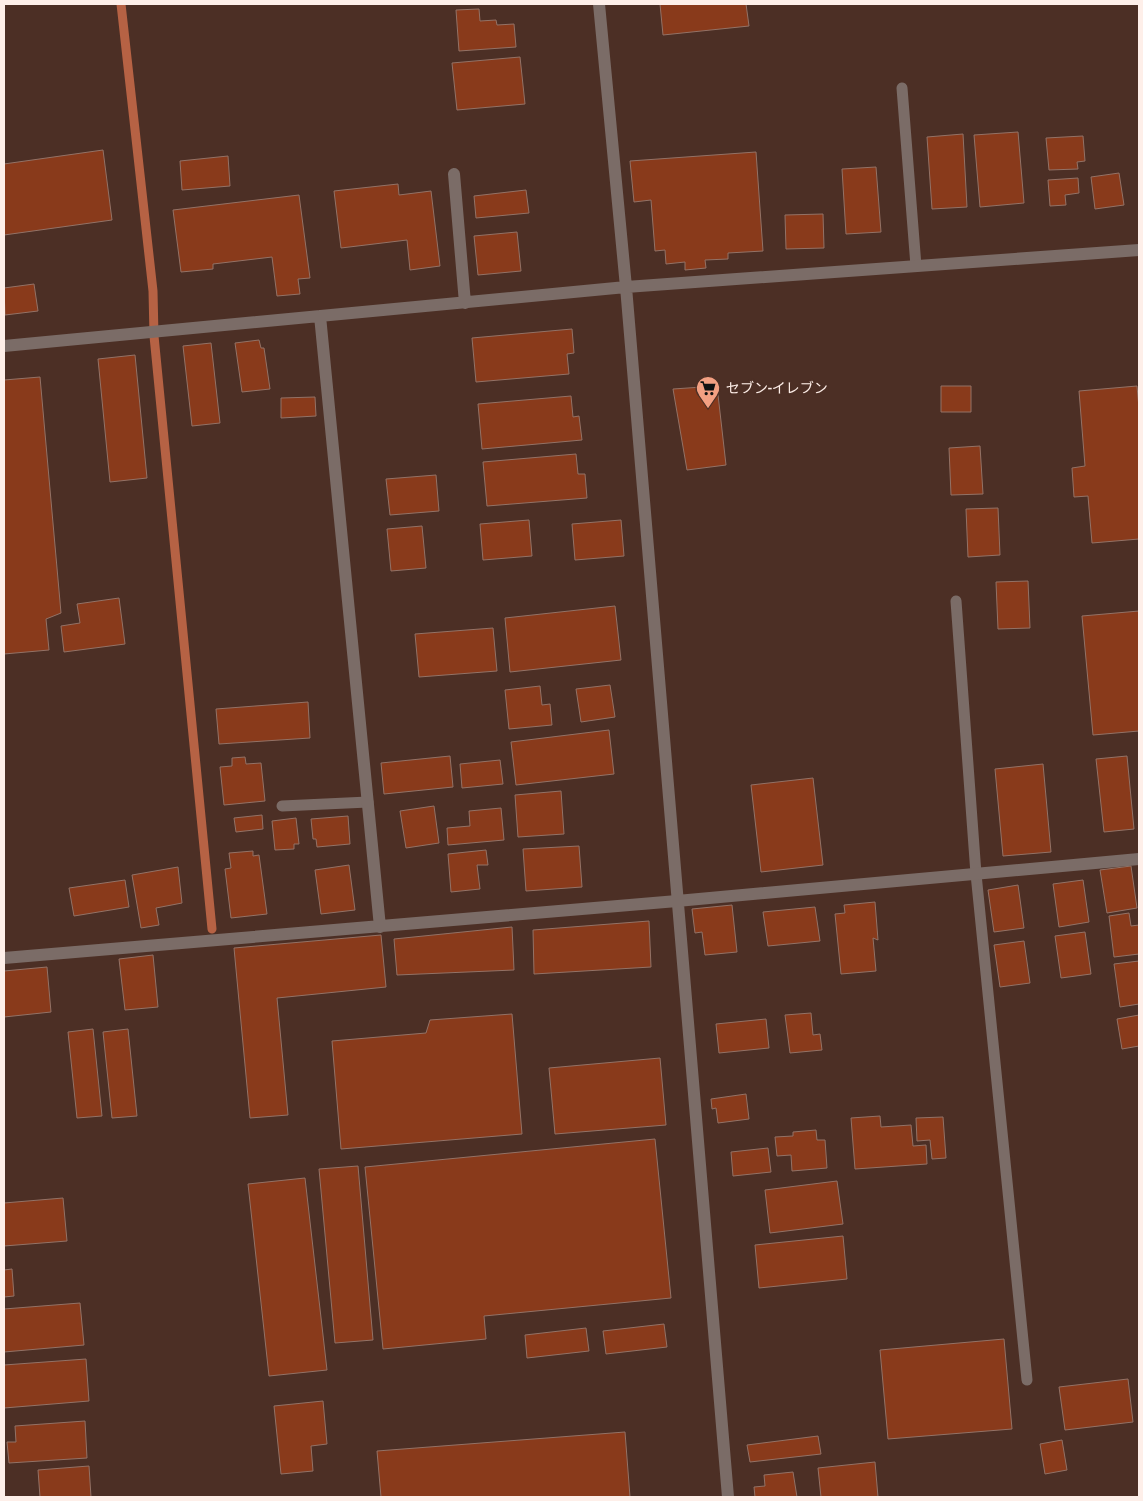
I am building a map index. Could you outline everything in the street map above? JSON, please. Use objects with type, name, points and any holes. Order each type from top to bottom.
[{"type":"street","points":[[599,4],[626,287],[728,1497]]},
{"type":"street","points":[[454,174],[465,303]]},
{"type":"street","points":[[4,346],[626,287],[1139,250]]},
{"type":"street","points":[[320,316],[380,927]]},
{"type":"street","points":[[4,958],[380,927],[1139,859]]},
{"type":"lane","points":[[902,88],[916,266]]},
{"type":"lane","points":[[956,601],[976,874],[1027,1380]]},
{"type":"lane","points":[[282,806],[368,802]]},
{"type":"building","points":[[660,4],[746,4],[749,26],[663,35]]},
{"type":"building","points":[[479,9],[480,21],[496,20],[497,25],[514,24],[516,47],[459,51],[456,10]]},
{"type":"building","points":[[520,57],[525,104],[457,110],[452,63]]},
{"type":"building","points":[[1018,132],[1024,203],[980,207],[974,135]]},
{"type":"building","points":[[963,134],[967,207],[932,209],[927,137]]},
{"type":"building","points":[[1083,136],[1085,161],[1077,162],[1078,169],[1049,170],[1046,138]]},
{"type":"building","points":[[103,150],[112,220],[4,235],[4,164]]},
{"type":"building","points":[[756,152],[763,251],[728,253],[728,259],[705,260],[706,268],[685,270],[685,262],[666,264],[665,250],[655,251],[651,200],[634,202],[630,161]]},
{"type":"building","points":[[228,156],[230,186],[182,190],[180,161]]},
{"type":"building","points":[[876,167],[881,232],[846,234],[842,169]]},
{"type":"building","points":[[1119,173],[1124,205],[1095,209],[1091,177]]},
{"type":"building","points":[[1078,178],[1079,193],[1065,195],[1066,205],[1050,206],[1048,180]]},
{"type":"building","points":[[398,184],[399,195],[431,191],[440,266],[410,270],[407,240],[341,248],[334,191]]},
{"type":"building","points":[[526,190],[529,213],[476,218],[474,196]]},
{"type":"building","points":[[299,195],[310,278],[298,279],[300,294],[277,296],[272,257],[213,264],[213,269],[181,272],[173,210]]},
{"type":"building","points":[[823,214],[824,248],[786,249],[785,215]]},
{"type":"building","points":[[517,232],[521,271],[478,275],[474,236]]},
{"type":"building","points":[[34,284],[38,311],[5,315],[4,288]]},
{"type":"building","points":[[572,329],[574,353],[567,354],[569,374],[476,382],[472,338]]},
{"type":"building","points":[[259,340],[261,348],[264,348],[270,389],[242,392],[235,343]]},
{"type":"building","points":[[211,343],[220,423],[192,426],[183,346]]},
{"type":"building","points":[[135,355],[147,478],[110,482],[98,359]]},
{"type":"building","points":[[40,377],[61,613],[46,619],[49,650],[4,654],[4,380]]},
{"type":"building","points":[[717,386],[726,465],[687,470],[673,389]]},
{"type":"building","points":[[941,386],[971,386],[971,412],[941,412]]},
{"type":"building","points":[[1137,386],[1139,408],[1139,539],[1092,543],[1088,496],[1074,497],[1072,468],[1085,466],[1079,391]]},
{"type":"building","points":[[571,396],[573,417],[579,416],[582,440],[482,449],[478,404]]},
{"type":"building","points":[[315,397],[316,416],[281,418],[281,398]]},
{"type":"building","points":[[980,446],[983,494],[951,495],[949,448]]},
{"type":"building","points":[[576,454],[578,474],[585,474],[587,498],[487,506],[483,462]]},
{"type":"building","points":[[436,475],[439,511],[390,515],[386,479]]},
{"type":"building","points":[[998,508],[1000,555],[968,557],[966,509]]},
{"type":"building","points":[[529,520],[532,556],[483,560],[480,524]]},
{"type":"building","points":[[621,520],[624,556],[575,560],[572,524]]},
{"type":"building","points":[[422,526],[426,568],[391,571],[387,529]]},
{"type":"building","points":[[1028,581],[1030,628],[998,629],[996,582]]},
{"type":"building","points":[[119,598],[125,644],[64,652],[61,626],[80,623],[77,604]]},
{"type":"building","points":[[615,606],[621,660],[510,672],[505,618]]},
{"type":"building","points":[[1139,611],[1139,731],[1093,735],[1082,616]]},
{"type":"building","points":[[493,628],[497,671],[419,677],[415,634]]},
{"type":"building","points":[[610,685],[615,717],[581,722],[576,689]]},
{"type":"building","points":[[540,686],[542,705],[550,704],[552,725],[509,729],[505,690]]},
{"type":"building","points":[[308,702],[310,738],[219,744],[216,709]]},
{"type":"building","points":[[609,730],[614,774],[516,785],[511,742]]},
{"type":"building","points":[[450,756],[453,787],[384,794],[381,763]]},
{"type":"building","points":[[1127,756],[1134,829],[1104,832],[1096,759]]},
{"type":"building","points":[[245,757],[246,764],[261,763],[265,801],[224,805],[220,767],[232,766],[232,758]]},
{"type":"building","points":[[500,760],[503,784],[462,788],[460,764]]},
{"type":"building","points":[[1043,764],[1051,852],[1003,856],[995,769]]},
{"type":"building","points":[[813,778],[823,865],[761,872],[751,785]]},
{"type":"building","points":[[561,791],[564,834],[518,837],[515,795]]},
{"type":"building","points":[[434,806],[439,843],[406,848],[400,811]]},
{"type":"building","points":[[501,808],[504,840],[448,845],[447,828],[470,826],[469,811]]},
{"type":"building","points":[[262,815],[263,829],[236,832],[234,818]]},
{"type":"building","points":[[348,816],[350,844],[317,847],[316,839],[313,839],[311,819]]},
{"type":"building","points":[[296,818],[299,844],[294,844],[294,849],[275,850],[272,821]]},
{"type":"building","points":[[579,846],[582,887],[526,891],[523,849]]},
{"type":"building","points":[[486,850],[488,865],[477,865],[480,889],[451,892],[448,854]]},
{"type":"building","points":[[253,851],[253,856],[259,855],[267,914],[231,918],[225,869],[231,868],[229,853]]},
{"type":"building","points":[[349,865],[355,910],[321,914],[315,870]]},
{"type":"building","points":[[1131,866],[1137,908],[1107,913],[1100,870]]},
{"type":"building","points":[[178,867],[182,903],[156,908],[159,925],[141,928],[132,875]]},
{"type":"building","points":[[125,880],[129,907],[74,916],[69,888]]},
{"type":"building","points":[[1083,880],[1089,922],[1059,927],[1053,884]]},
{"type":"building","points":[[1018,885],[1024,928],[994,932],[988,890]]},
{"type":"building","points":[[875,902],[878,940],[873,938],[876,971],[841,974],[835,914],[845,913],[844,905]]},
{"type":"building","points":[[732,905],[737,952],[705,955],[702,932],[695,933],[692,909]]},
{"type":"building","points":[[815,907],[820,941],[768,946],[763,912]]},
{"type":"building","points":[[1129,913],[1131,926],[1139,925],[1139,954],[1114,957],[1109,916]]},
{"type":"building","points":[[649,921],[651,967],[534,974],[533,930]]},
{"type":"building","points":[[512,927],[514,970],[397,975],[394,939]]},
{"type":"building","points":[[1085,932],[1091,974],[1061,978],[1055,936]]},
{"type":"building","points":[[381,935],[386,987],[277,998],[288,1115],[250,1118],[234,948]]},
{"type":"building","points":[[1024,941],[1030,983],[1000,987],[994,945]]},
{"type":"building","points":[[153,955],[158,1007],[125,1010],[119,959]]},
{"type":"building","points":[[1139,961],[1139,1004],[1120,1007],[1114,964]]},
{"type":"building","points":[[47,967],[51,1012],[4,1017],[4,971]]},
{"type":"building","points":[[811,1013],[813,1035],[820,1034],[822,1050],[790,1053],[785,1015]]},
{"type":"building","points":[[512,1014],[522,1134],[341,1149],[332,1041],[426,1033],[430,1020]]},
{"type":"building","points":[[1139,1015],[1139,1046],[1122,1049],[1117,1019]]},
{"type":"building","points":[[766,1019],[769,1048],[719,1053],[716,1024]]},
{"type":"building","points":[[93,1029],[102,1116],[77,1118],[68,1032]]},
{"type":"building","points":[[128,1029],[137,1116],[112,1118],[103,1032]]},
{"type":"building","points":[[660,1058],[666,1125],[555,1134],[549,1068]]},
{"type":"building","points":[[746,1094],[749,1119],[718,1123],[716,1108],[712,1109],[711,1099]]},
{"type":"building","points":[[880,1116],[881,1127],[911,1125],[913,1146],[926,1145],[927,1164],[855,1169],[851,1118]]},
{"type":"building","points":[[943,1117],[946,1158],[932,1159],[930,1140],[917,1141],[916,1118]]},
{"type":"building","points":[[816,1130],[817,1140],[825,1140],[827,1168],[792,1171],[791,1155],[777,1156],[775,1137],[793,1136],[793,1132]]},
{"type":"building","points":[[655,1139],[671,1298],[484,1316],[486,1339],[383,1349],[365,1167]]},
{"type":"building","points":[[768,1148],[771,1172],[733,1176],[731,1152]]},
{"type":"building","points":[[358,1166],[373,1340],[335,1343],[319,1169]]},
{"type":"building","points":[[305,1178],[327,1370],[269,1376],[248,1184]]},
{"type":"building","points":[[837,1181],[843,1224],[770,1233],[765,1190]]},
{"type":"building","points":[[63,1198],[67,1241],[4,1246],[4,1203]]},
{"type":"building","points":[[843,1236],[847,1279],[759,1288],[755,1245]]},
{"type":"building","points":[[12,1269],[14,1296],[4,1297],[4,1270]]},
{"type":"building","points":[[80,1303],[84,1345],[4,1352],[4,1309]]},
{"type":"building","points":[[664,1324],[667,1347],[606,1354],[603,1331]]},
{"type":"building","points":[[586,1328],[589,1351],[527,1358],[525,1335]]},
{"type":"building","points":[[1004,1339],[1012,1429],[888,1439],[880,1350]]},
{"type":"building","points":[[86,1359],[89,1401],[4,1408],[4,1365]]},
{"type":"building","points":[[1128,1379],[1133,1422],[1065,1430],[1059,1387]]},
{"type":"building","points":[[323,1401],[327,1444],[311,1446],[313,1471],[281,1474],[274,1406]]},
{"type":"building","points":[[85,1421],[87,1458],[9,1463],[7,1442],[16,1442],[15,1426]]},
{"type":"building","points":[[625,1432],[630,1497],[381,1497],[377,1451]]},
{"type":"building","points":[[818,1436],[821,1454],[750,1462],[747,1445]]},
{"type":"building","points":[[1062,1440],[1067,1470],[1045,1474],[1040,1444]]},
{"type":"building","points":[[875,1462],[878,1497],[821,1497],[818,1468]]},
{"type":"building","points":[[89,1466],[91,1497],[40,1497],[38,1470]]},
{"type":"building","points":[[793,1472],[797,1497],[755,1497],[754,1487],[765,1486],[764,1475]]},
{"type":"waterway","points":[[121,4],[153,291],[154,336],[212,929]]},
{"type":"place","name":"セブン-イレブン","points":[[708,409]]}]
